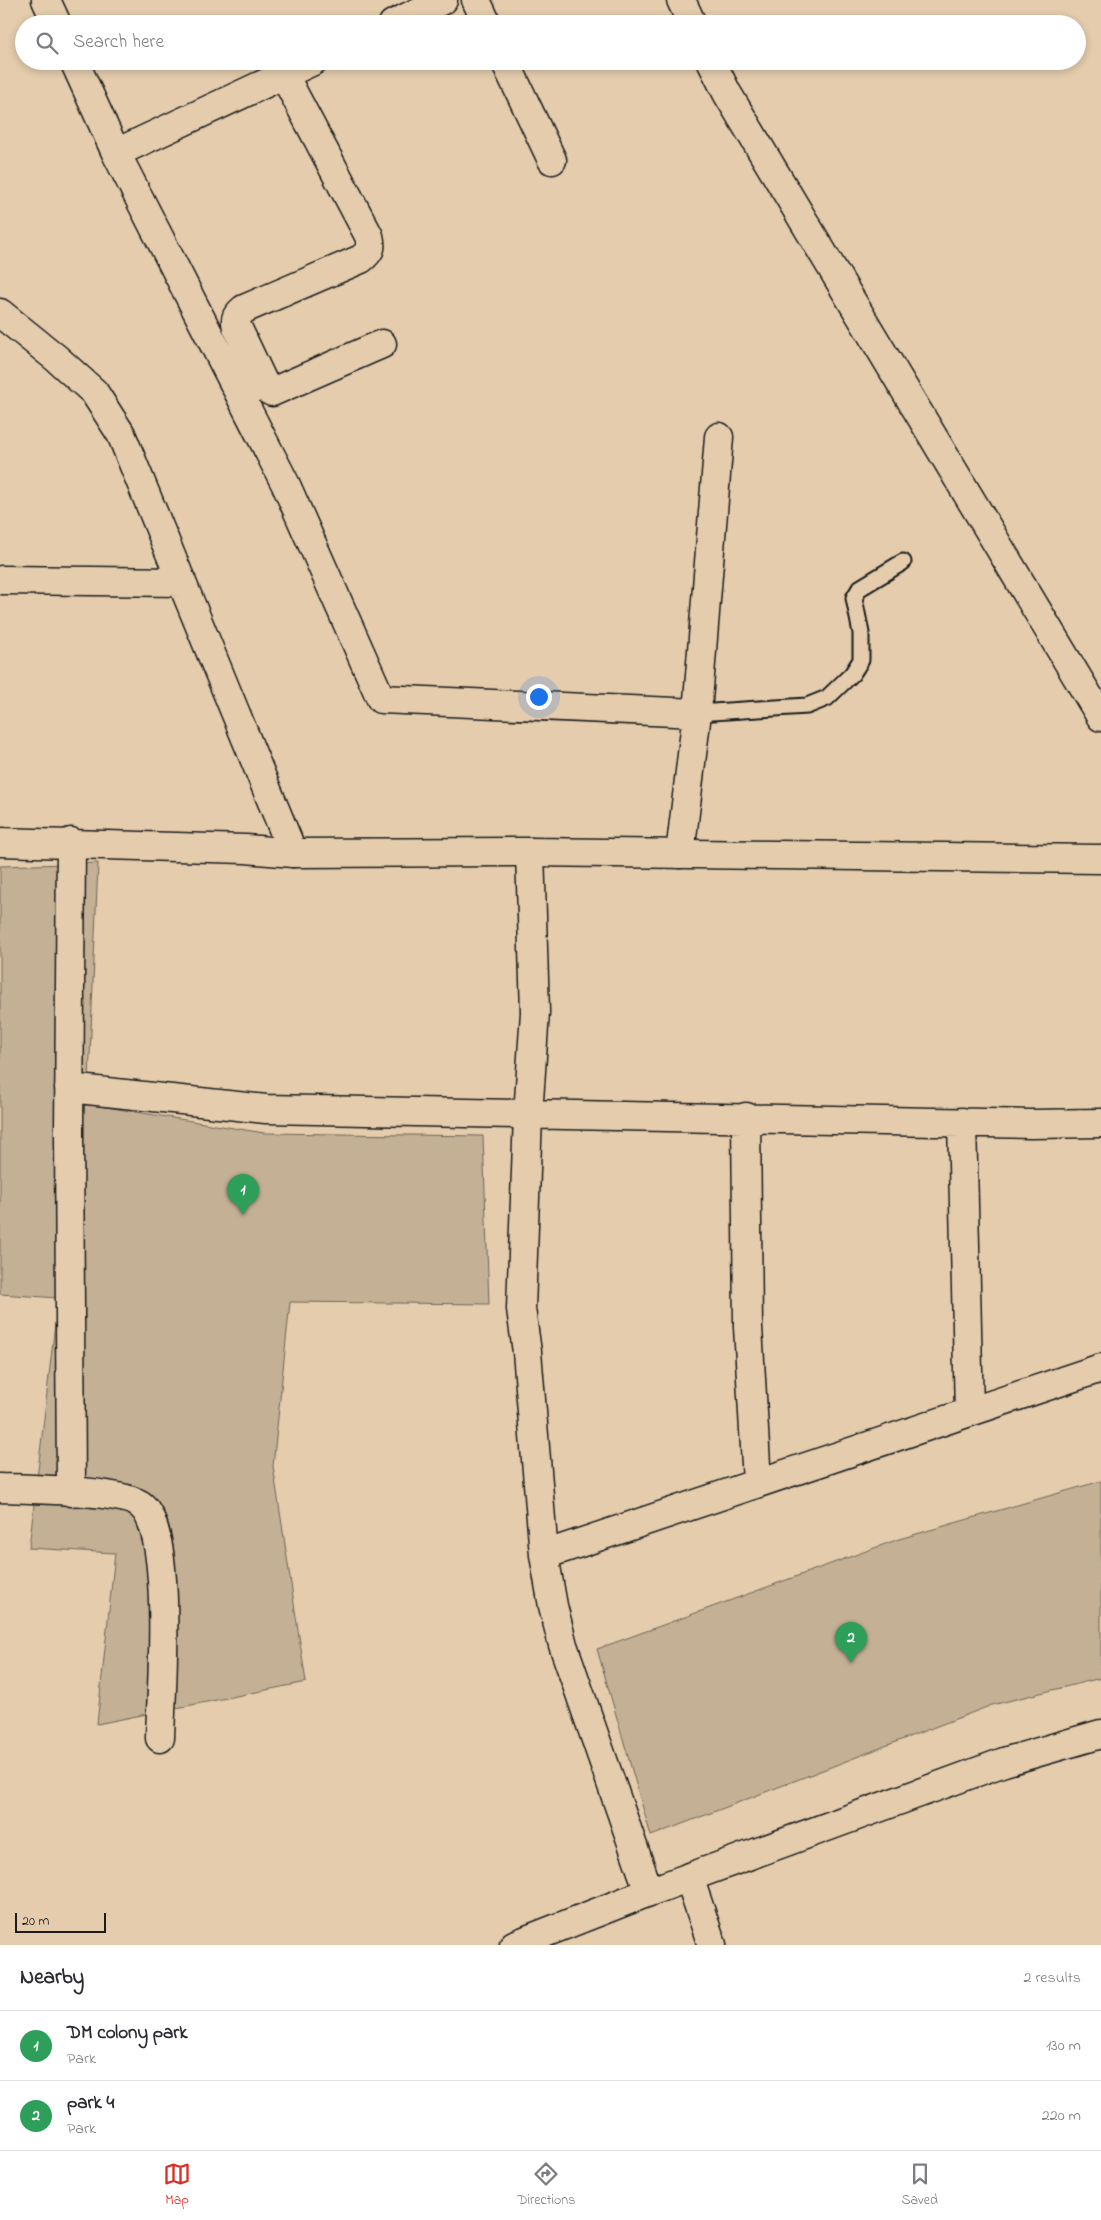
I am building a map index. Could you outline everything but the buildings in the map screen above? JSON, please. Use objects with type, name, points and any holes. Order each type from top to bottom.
[{"type":"street","points":[[46,0],[53,15]]},
{"type":"street","points":[[412,15],[443,0]]},
{"type":"street","points":[[476,0],[483,15]]},
{"type":"street","points":[[681,0],[688,15]]},
{"type":"street","points":[[78,70],[116,153],[286,485],[381,699],[697,713]]},
{"type":"street","points":[[116,153],[294,70]]},
{"type":"street","points":[[509,70],[552,160]]},
{"type":"street","points":[[715,70],[727,94],[1101,717]]},
{"type":"street","points":[[284,75],[369,236],[372,246],[369,253],[361,259],[244,309],[237,315],[235,321],[237,327],[264,384],[272,392],[382,344]]},
{"type":"street","points":[[0,314],[56,358],[94,392],[121,434],[293,853]]},
{"type":"street","points":[[680,854],[697,713],[719,437]]},
{"type":"street","points":[[1,580],[182,582]]},
{"type":"street","points":[[0,842],[71,842],[246,849],[293,853],[530,852],[1101,859]]},
{"type":"street","points":[[71,842],[69,1088],[71,1492]]},
{"type":"street","points":[[530,852],[535,1012],[528,1115],[521,1309],[527,1352],[544,1555],[553,1606],[563,1645],[649,1892]]},
{"type":"street","points":[[69,1088],[266,1109],[528,1115],[1101,1123]]},
{"type":"street","points":[[746,1117],[748,1328],[757,1482]]},
{"type":"street","points":[[962,1122],[969,1412]]},
{"type":"street","points":[[544,1555],[1101,1368]]},
{"type":"street","points":[[0,1488],[120,1497],[142,1506],[151,1520],[159,1547],[163,1598],[160,1738]]},
{"type":"street","points":[[514,1945],[689,1877],[1004,1762],[1101,1734]]},
{"type":"street","points":[[689,1877],[712,1945]]},
{"type":"lane","points":[[697,713],[807,706],[827,698],[852,674],[861,660],[860,633],[854,598],[860,588],[903,562]]},
{"type":"shaded area","points":[[98,863],[88,1104],[264,1133],[483,1136],[489,1304],[290,1302],[273,1466],[306,1682],[97,1724],[115,1553],[29,1548],[58,1298],[0,1294],[0,866]]},
{"type":"shaded area","points":[[1101,1481],[1101,1678],[992,1705],[651,1836],[597,1649],[899,1539]]},
{"type":"place","name":"DM colony park","points":[[243,1215]]},
{"type":"place","name":"park 4","points":[[851,1663]]}]
